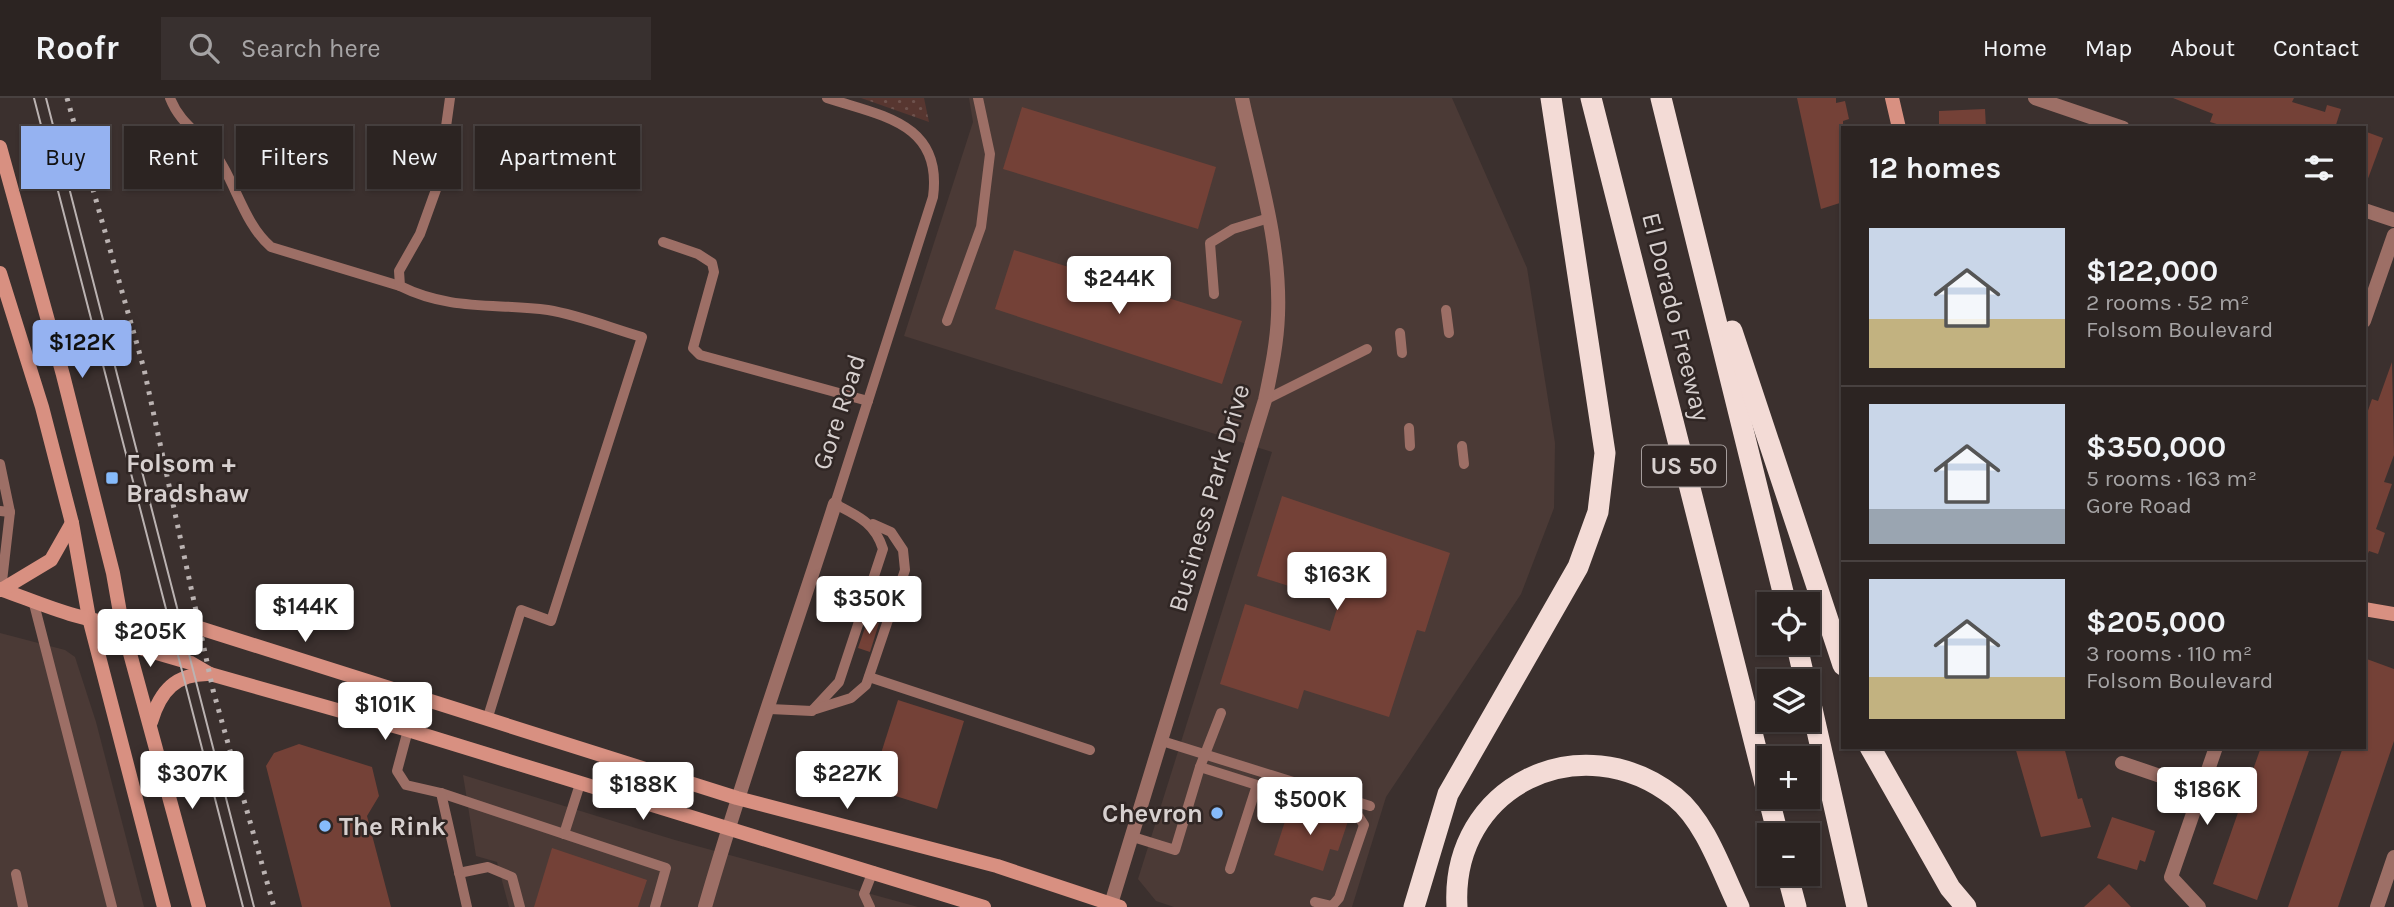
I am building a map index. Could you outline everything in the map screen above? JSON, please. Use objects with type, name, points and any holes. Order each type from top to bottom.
[{"type":"highway","points":[[1414,907],[1448,794],[1578,567],[1598,512],[1605,453],[1551,98]]},
{"type":"highway","name":"El Dorado Freeway","points":[[1591,98],[1775,823]]},
{"type":"highway","name":"El Dorado Freeway","points":[[1661,98],[1783,592]]},
{"type":"highway","points":[[1681,178],[1841,659]]},
{"type":"highway","points":[[1817,732],[1857,907]]},
{"type":"highway","points":[[1871,749],[1950,888],[1966,907]]},
{"type":"highway","points":[[1457,907],[1456,885],[1464,845],[1487,809],[1519,782],[1558,766],[1601,764],[1642,775],[1677,799],[1703,832],[1739,907]]},
{"type":"highway","points":[[1790,886],[1796,907]]},
{"type":"main road","points":[[1892,98],[1899,126]]},
{"type":"main road","points":[[0,147],[63,375],[113,572],[122,624],[199,907]]},
{"type":"main road","points":[[1,278],[42,407],[72,523],[89,618],[164,907]]},
{"type":"main road","points":[[0,590],[51,560],[72,523]]},
{"type":"main road","points":[[0,590],[89,618],[122,624],[153,614],[737,798],[997,866],[1113,906]]},
{"type":"main road","points":[[2366,609],[2394,614]]},
{"type":"main road","points":[[122,624],[143,649],[191,663],[209,674],[408,730],[984,907]]},
{"type":"main road","points":[[151,723],[163,691],[183,677],[209,674]]},
{"type":"main road","points":[[970,902],[996,907]]},
{"type":"street","name":"Business Park Drive","points":[[1113,906],[1265,400],[1275,353],[1278,277],[1269,218],[1242,98]]},
{"type":"street","points":[[2035,98],[2117,126]]},
{"type":"street","points":[[2366,211],[2394,220]]},
{"type":"street","points":[[2366,315],[2394,235]]},
{"type":"street","name":"Gore Road","points":[[705,907],[737,798],[770,709],[835,504]]},
{"type":"street","points":[[2199,907],[2171,877],[2215,749]]},
{"type":"street","points":[[2122,763],[2201,790]]},
{"type":"street","points":[[2377,907],[2394,857]]},
{"type":"lane","points":[[170,98],[177,115],[209,145],[222,164],[251,223],[271,247],[400,286],[422,297],[452,304],[550,310],[642,337],[551,621],[521,610],[487,720]]},
{"type":"lane","points":[[400,286],[399,271],[420,234],[438,184],[450,98]]},
{"type":"lane","name":"Gore Road","points":[[827,98],[902,123],[916,134],[928,149],[936,178],[933,197],[835,504]]},
{"type":"lane","points":[[947,321],[981,227],[990,154],[978,98]]},
{"type":"lane","points":[[1214,294],[1210,243],[1233,229],[1269,218]]},
{"type":"lane","points":[[663,242],[698,254],[712,263],[714,272],[693,348],[700,355],[868,401]]},
{"type":"lane","points":[[1446,310],[1449,333]]},
{"type":"lane","points":[[1400,332],[1402,353]]},
{"type":"lane","points":[[1265,400],[1367,349]]},
{"type":"lane","points":[[1409,428],[1410,446]]},
{"type":"lane","points":[[1462,446],[1464,464]]},
{"type":"lane","points":[[0,464],[5,511],[0,590]]},
{"type":"lane","points":[[770,709],[812,710],[850,698],[866,685],[905,570],[903,550],[891,532],[835,504]]},
{"type":"lane","points":[[812,710],[839,682],[883,549],[878,533],[865,520]]},
{"type":"lane","points":[[33,600],[112,907]]},
{"type":"lane","points":[[869,677],[1090,750]]},
{"type":"lane","points":[[1133,837],[1175,850],[1200,767],[1221,713]]},
{"type":"lane","points":[[408,730],[397,771],[406,785],[441,793],[666,868],[655,907]]},
{"type":"lane","points":[[1162,741],[1370,806]]},
{"type":"lane","points":[[1200,767],[1359,817],[1364,825],[1339,898],[1332,906],[1315,902]]},
{"type":"lane","points":[[564,834],[580,784]]},
{"type":"lane","points":[[1230,869],[1257,785]]},
{"type":"lane","points":[[441,793],[467,907]]},
{"type":"lane","points":[[459,873],[488,867],[512,877],[520,907]]},
{"type":"lane","points":[[870,907],[864,894],[873,871]]},
{"type":"lane","points":[[16,874],[23,907]]},
{"type":"shaded area","points":[[861,98],[924,98],[929,122]]},
{"type":"shaded area","points":[[969,98],[1452,98],[1527,268],[1555,443],[1554,508],[1521,594],[1386,797],[1352,907],[1174,907],[1156,901],[1138,879],[1272,452],[904,336],[973,122]]},
{"type":"shaded area","points":[[0,633],[65,650],[75,657],[96,722],[144,907],[0,907]]},
{"type":"shaded area","points":[[463,775],[675,840],[918,907],[509,907],[497,862],[476,856]]},
{"type":"building","points":[[1797,98],[1836,98],[1836,103],[1845,101],[1849,119],[1843,121],[1841,126],[1841,203],[1821,209]]},
{"type":"building","points":[[2173,98],[2294,98],[2292,102],[2325,112],[2327,105],[2341,109],[2336,126],[2223,126],[2210,122],[2213,114]]},
{"type":"building","points":[[1022,107],[1216,167],[1198,229],[1003,169]]},
{"type":"building","points":[[1985,109],[1986,126],[1939,126],[1939,111]]},
{"type":"building","points":[[2366,132],[2383,138],[2366,184]]},
{"type":"building","points":[[1014,250],[1242,321],[1222,384],[995,309]]},
{"type":"building","points":[[2392,362],[2394,455],[2384,482],[2392,484],[2376,529],[2385,533],[2378,554],[2369,551],[2366,558],[2366,416],[2372,399],[2378,401]]},
{"type":"building","points":[[1282,496],[1450,553],[1425,632],[1417,630],[1389,717],[1304,690],[1298,709],[1220,684],[1245,604],[1330,631],[1339,602],[1257,576]]},
{"type":"building","points":[[868,619],[879,623],[870,652],[858,648]]},
{"type":"building","points":[[2366,659],[2394,669],[2394,741],[2338,907],[2288,907],[2342,749],[2366,749]]},
{"type":"building","points":[[898,700],[964,721],[937,809],[870,788]]},
{"type":"building","name":"The Rink","points":[[299,744],[372,767],[379,796],[367,816],[391,907],[302,907],[266,766],[274,753]]},
{"type":"building","points":[[2016,749],[2065,749],[2078,799],[2082,798],[2091,827],[2041,837]]},
{"type":"building","points":[[2260,749],[2309,751],[2257,900],[2213,884]]},
{"type":"building","points":[[1291,803],[1348,821],[1338,851],[1330,849],[1323,871],[1274,855]]},
{"type":"building","points":[[2112,817],[2155,831],[2145,862],[2140,860],[2137,870],[2097,858]]},
{"type":"building","points":[[552,848],[647,880],[638,907],[534,907]]},
{"type":"building","points":[[2109,884],[2131,907],[2084,907]]},
{"type":"tram line","points":[[34,98],[243,907]]},
{"type":"tram line","points":[[46,98],[254,907]]},
{"type":"railway","points":[[67,98],[144,369],[213,690],[274,907]]},
{"type":"place","name":"Folsom + Bradshaw","points":[[112,478]]},
{"type":"place","name":"Chevron","points":[[1217,813]]},
{"type":"place","name":"The Rink","points":[[325,826]]}]
